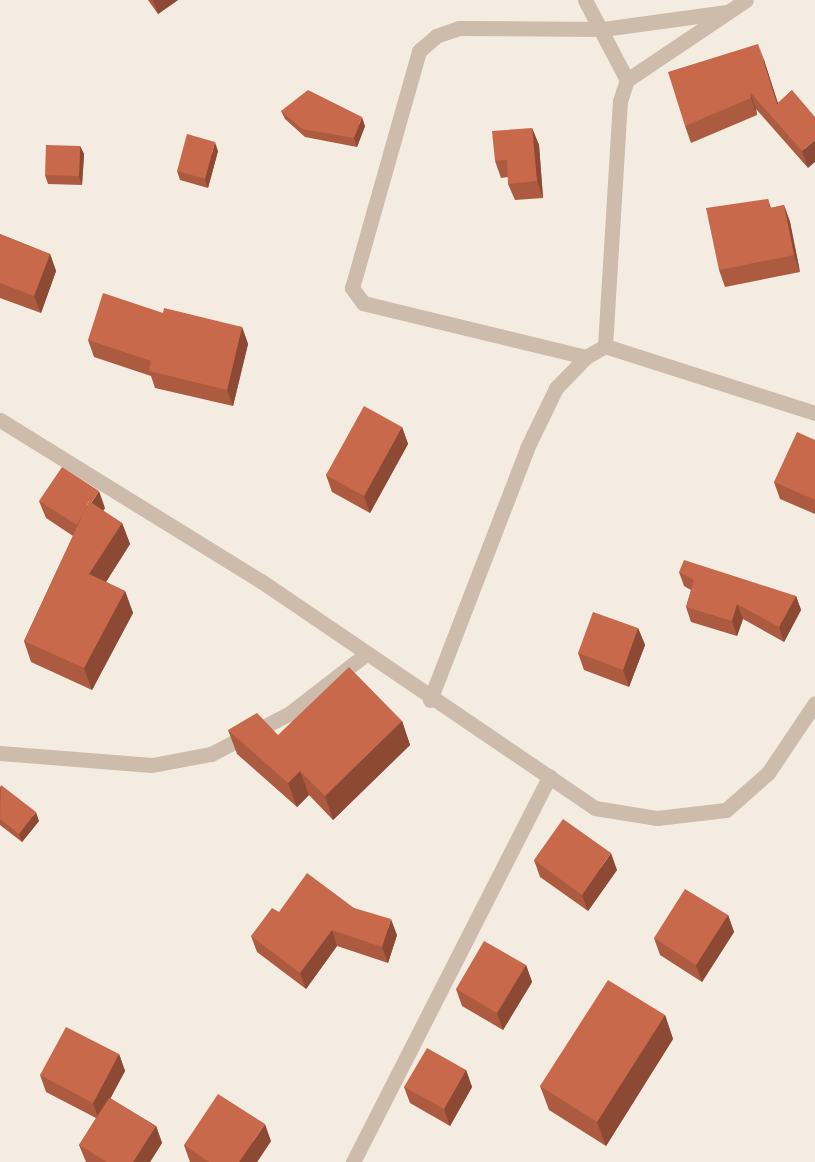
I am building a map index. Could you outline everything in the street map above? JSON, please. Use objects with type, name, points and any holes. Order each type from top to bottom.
[{"type":"street","points":[[585,0],[603,29],[627,80]]},
{"type":"street","points":[[604,346],[620,101],[627,80],[746,0]]},
{"type":"street","points":[[586,357],[363,303],[352,288],[419,51],[436,36],[459,28],[603,29],[727,12]]},
{"type":"street","points":[[430,700],[527,448],[556,388],[586,357],[604,346],[815,413]]},
{"type":"street","points":[[0,420],[261,581],[430,700],[550,776],[595,808],[657,818],[726,810],[768,773],[815,703]]},
{"type":"street","points":[[0,753],[152,765],[211,754],[290,712],[366,654]]},
{"type":"street","points":[[353,1162],[550,776]]},
{"type":"building","points":[[758,44],[777,104],[792,90],[815,117],[815,140],[802,151],[750,92],[751,98],[685,126],[668,72]]},
{"type":"building","points":[[308,90],[362,117],[354,138],[302,129],[281,111]]},
{"type":"building","points":[[532,128],[537,181],[508,184],[507,160],[495,161],[492,131]]},
{"type":"building","points":[[187,134],[215,142],[205,179],[177,171]]},
{"type":"building","points":[[46,145],[80,146],[79,176],[45,175]]},
{"type":"building","points":[[768,199],[770,208],[784,205],[794,255],[719,270],[706,208]]},
{"type":"building","points":[[0,234],[50,254],[34,296],[0,283]]},
{"type":"building","points":[[103,293],[163,313],[164,308],[242,327],[227,390],[149,371],[151,361],[88,340]]},
{"type":"building","points":[[364,406],[402,427],[364,496],[326,475]]},
{"type":"building","points":[[797,432],[815,440],[815,500],[774,482]]},
{"type":"building","points":[[62,467],[99,491],[91,503],[89,501],[77,525],[39,501]]},
{"type":"building","points":[[89,501],[122,523],[89,574],[125,591],[84,668],[24,641]]},
{"type":"building","points":[[684,560],[796,596],[779,627],[737,604],[732,621],[686,607],[694,580],[679,572]]},
{"type":"building","points":[[593,612],[638,628],[623,670],[578,653]]},
{"type":"building","points":[[349,667],[402,721],[325,796],[300,771],[288,783],[228,730],[257,713],[278,735]]},
{"type":"building","points":[[1,785],[36,812],[19,834],[0,819]]},
{"type":"building","points":[[563,819],[611,853],[582,895],[534,860]]},
{"type":"building","points":[[307,873],[354,908],[391,919],[382,947],[332,930],[300,973],[251,936],[272,908],[279,912]]},
{"type":"building","points":[[685,889],[728,915],[696,965],[654,938]]},
{"type":"building","points":[[484,941],[526,965],[497,1013],[456,989]]},
{"type":"building","points":[[608,980],[665,1015],[597,1122],[540,1086]]},
{"type":"building","points":[[66,1027],[119,1054],[93,1103],[40,1075]]},
{"type":"building","points":[[427,1048],[466,1070],[444,1109],[404,1087]]},
{"type":"building","points":[[218,1094],[265,1124],[239,1162],[209,1162],[184,1145]]},
{"type":"building","points":[[109,1098],[156,1126],[133,1162],[107,1162],[79,1145]]}]
